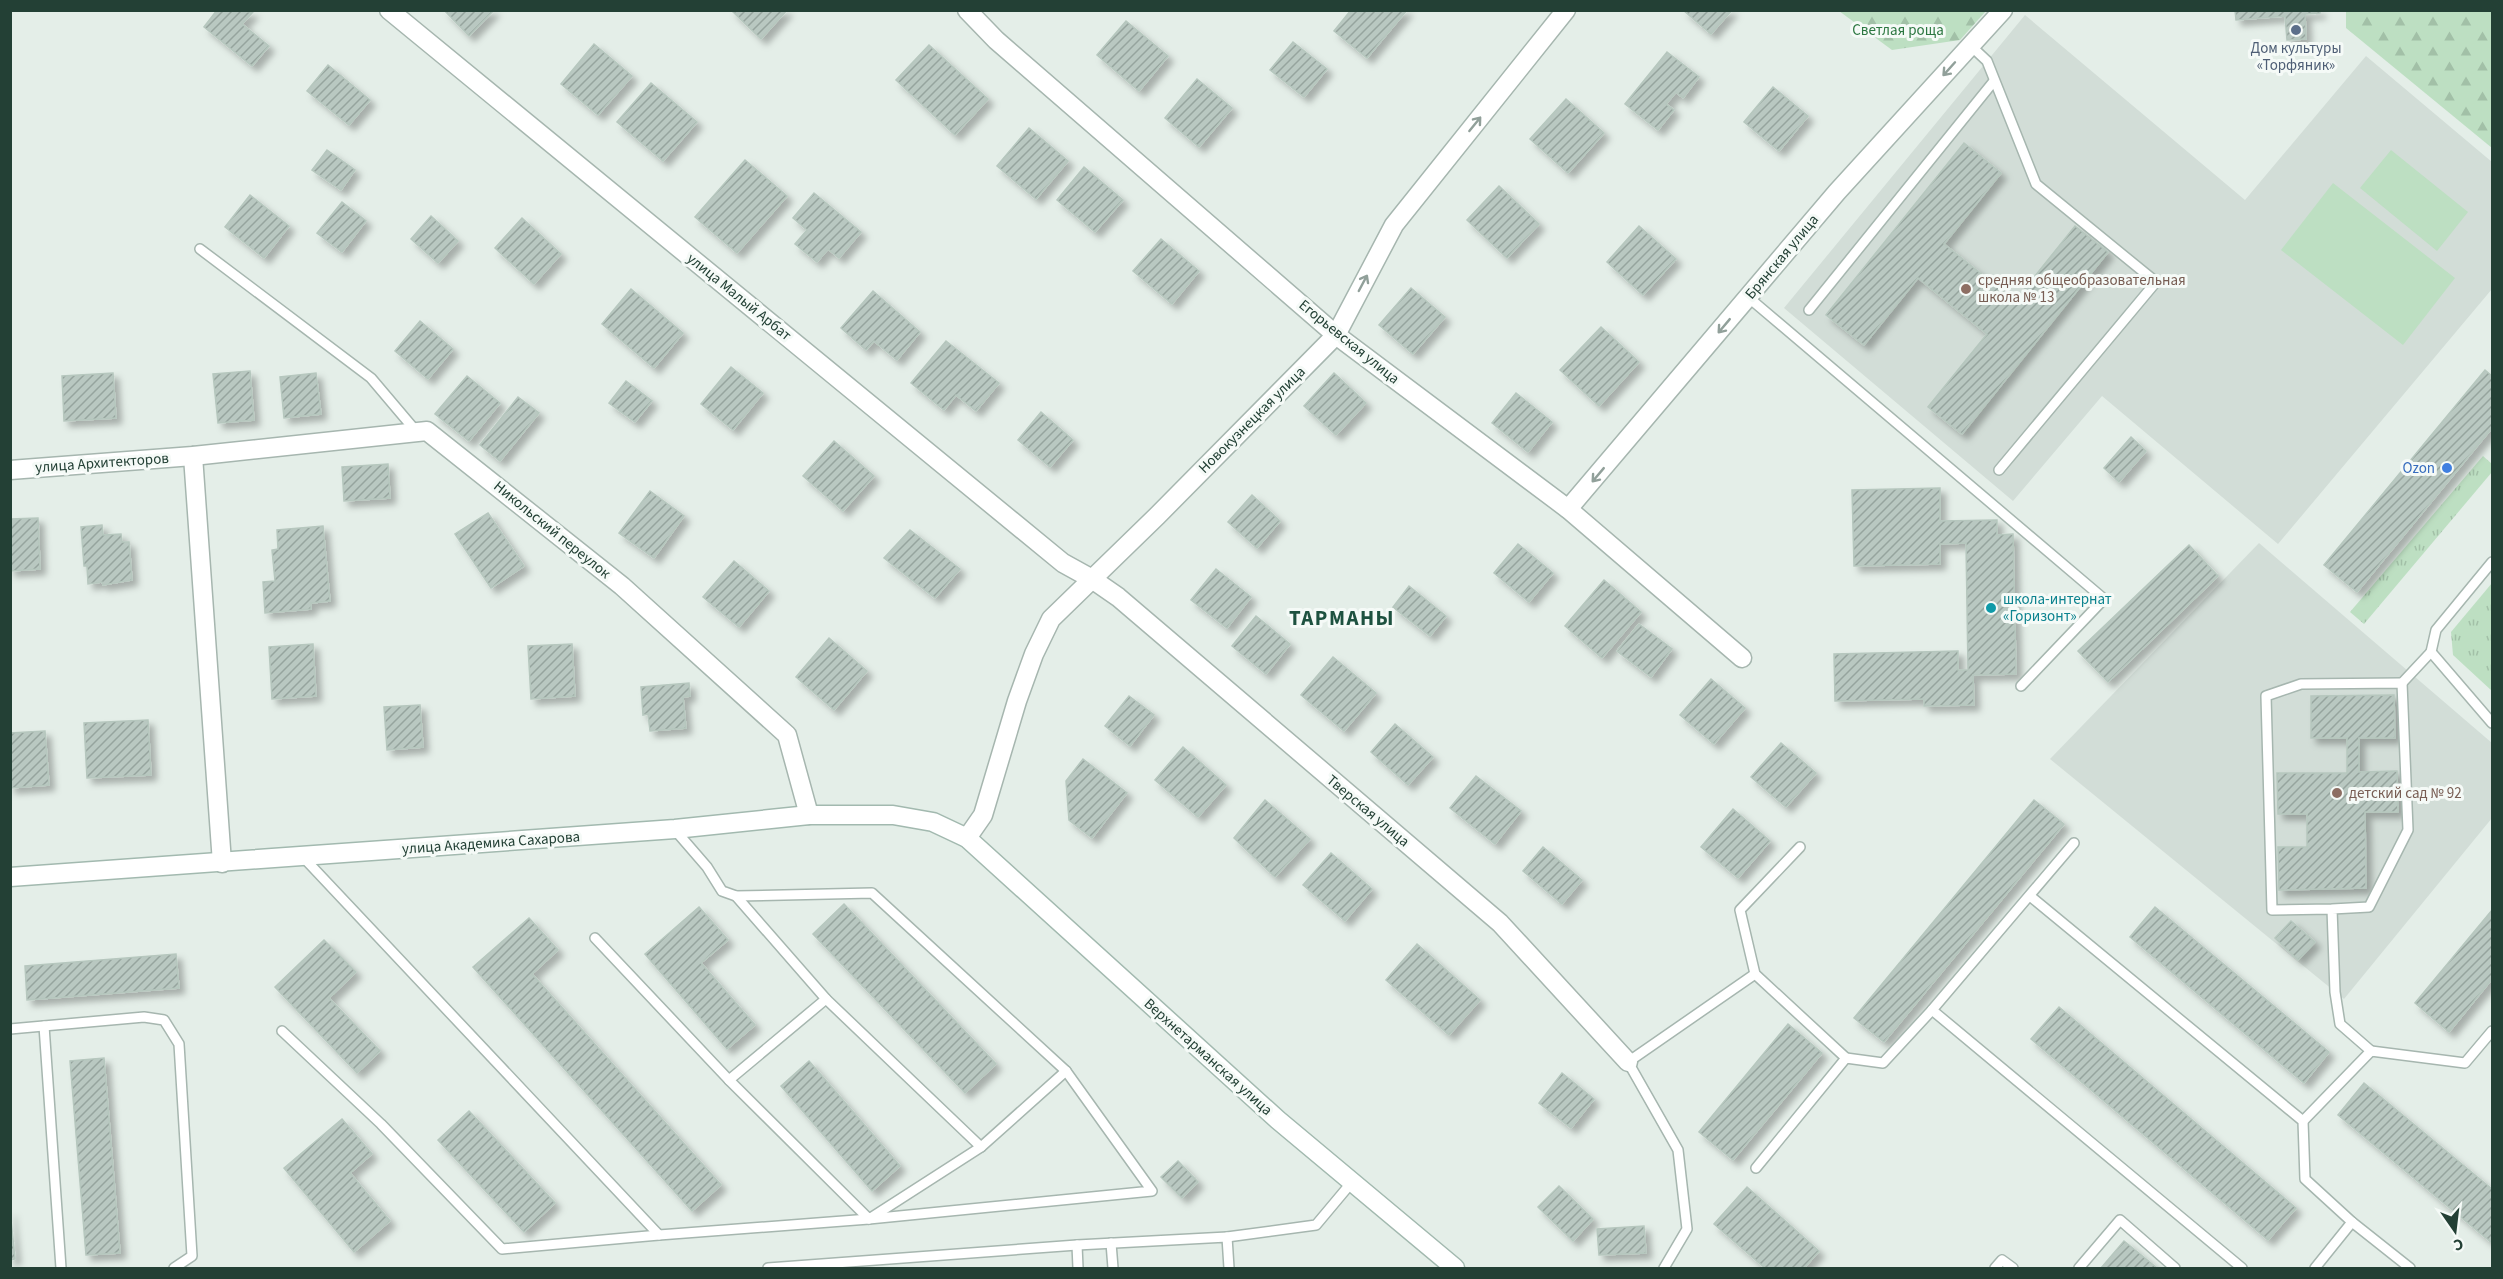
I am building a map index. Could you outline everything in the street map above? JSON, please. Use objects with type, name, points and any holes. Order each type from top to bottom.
[{"type":"street","name":"улица Малый Арбат","points":[[389,10],[1063,563],[1092,579]]},
{"type":"street","name":"Егорьевская улица","points":[[967,10],[996,40],[1336,334],[1568,509],[1742,658]]},
{"type":"street","name":"Новокузнецкая улица","points":[[967,838],[983,815],[1017,701],[1034,654],[1051,619],[1336,334],[1394,225],[1566,10]]},
{"type":"street","name":"Брянская улица","points":[[1568,509],[1837,192],[2003,10]]},
{"type":"street","points":[[222,863],[193,456],[415,430]]},
{"type":"street","name":"Никольский переулок","points":[[415,430],[427,430],[622,586],[787,735],[809,815]]},
{"type":"street","name":"улица Архитекторов","points":[[10,470],[193,456]]},
{"type":"street","name":"Тверская улица","points":[[1092,579],[1118,597],[1500,923],[1628,1062]]},
{"type":"street","name":"улица Академика Сахарова","points":[[10,878],[675,829],[809,815],[893,815],[933,822],[967,838]]},
{"type":"street","name":"Верхнетарманская улица","points":[[967,838],[1278,1120],[1455,1269]]},
{"type":"lane","points":[[1971,46],[1986,61],[2036,184],[2156,282],[1999,470]]},
{"type":"lane","points":[[1809,310],[1994,81]]},
{"type":"lane","points":[[200,249],[371,378],[415,430]]},
{"type":"lane","points":[[1748,297],[2104,599],[2021,686]]},
{"type":"lane","points":[[2402,683],[2301,684],[2266,696],[2272,910],[2370,907],[2408,830],[2402,683],[2431,652],[2436,630],[2493,562]]},
{"type":"lane","points":[[2431,652],[2493,723]]},
{"type":"lane","points":[[282,1031],[381,1124],[502,1249],[869,1219],[1152,1191],[1066,1071],[872,893],[736,896],[722,891],[707,867],[675,829]]},
{"type":"lane","points":[[1800,847],[1740,910],[1755,974],[1846,1058],[1883,1063],[1932,1010],[2074,843]]},
{"type":"lane","points":[[303,857],[659,1235]]},
{"type":"lane","points":[[736,896],[826,999],[981,1147]]},
{"type":"lane","points":[[2030,896],[2303,1121]]},
{"type":"lane","points":[[2332,909],[2335,992],[2340,1024],[2371,1052],[2465,1064],[2493,1031]]},
{"type":"lane","points":[[595,938],[729,1080],[869,1219]]},
{"type":"lane","points":[[1664,1269],[1687,1229],[1678,1150],[1628,1062],[1755,974]]},
{"type":"lane","points":[[729,1080],[826,999]]},
{"type":"lane","points":[[1932,1010],[2242,1269]]},
{"type":"lane","points":[[10,1029],[144,1017],[164,1020],[179,1044],[192,1256],[174,1269]]},
{"type":"lane","points":[[44,1026],[61,1269]]},
{"type":"lane","points":[[2371,1052],[2303,1121],[2306,1179],[2352,1222],[2410,1269]]},
{"type":"lane","points":[[1755,1168],[1846,1058]]},
{"type":"lane","points":[[869,1219],[981,1147],[1066,1071]]},
{"type":"lane","points":[[768,1269],[1077,1245],[1227,1237],[1316,1225],[1352,1182]]},
{"type":"lane","points":[[2079,1269],[2120,1220],[2175,1269]]},
{"type":"lane","points":[[2315,1269],[2352,1222]]},
{"type":"lane","points":[[1227,1237],[1229,1269]]},
{"type":"lane","points":[[1112,1243],[1113,1269]]},
{"type":"lane","points":[[1077,1245],[1078,1269]]},
{"type":"lane","points":[[1995,1269],[2002,1260],[2013,1269]]},
{"type":"shaded area","points":[[2025,15],[2245,200],[2366,56],[2492,162],[2492,289],[2278,544],[2102,396],[2013,501],[1784,308]]},
{"type":"shaded area","points":[[2259,543],[2492,743],[2492,818],[2344,999],[2050,759]]},
{"type":"green space","name":"Светлая роща","points":[[1986,10],[1960,40],[1892,50],[1839,11]]},
{"type":"green space","points":[[2346,11],[2492,11],[2492,148],[2346,28]]},
{"type":"green space","points":[[2391,150],[2468,212],[2437,251],[2360,188]]},
{"type":"green space","points":[[2333,183],[2455,278],[2403,345],[2281,250]]},
{"type":"green space","points":[[2483,456],[2492,464],[2492,472],[2364,624],[2350,612]]},
{"type":"green space","points":[[2492,583],[2492,691],[2453,655],[2451,632]]},
{"type":"building","points":[[217,10],[253,12],[242,24],[269,46],[252,66],[204,27]]},
{"type":"building","points":[[444,10],[494,10],[469,36]]},
{"type":"building","points":[[731,10],[787,10],[761,39]]},
{"type":"building","points":[[1351,10],[1407,10],[1367,58],[1334,31]]},
{"type":"building","points":[[1683,10],[1732,10],[1711,34]]},
{"type":"building","name":"Дом культуры «Торфяник»","points":[[2235,10],[2320,10],[2320,13],[2305,14],[2306,39],[2287,40],[2285,16],[2236,20]]},
{"type":"building","points":[[1126,21],[1168,56],[1139,91],[1097,55]]},
{"type":"building","points":[[1293,42],[1327,69],[1304,97],[1270,70]]},
{"type":"building","points":[[594,44],[632,76],[598,115],[561,84]]},
{"type":"building","points":[[929,45],[988,99],[955,135],[896,80]]},
{"type":"building","points":[[1667,52],[1699,77],[1683,98],[1676,92],[1666,104],[1674,110],[1658,130],[1625,104]]},
{"type":"building","points":[[328,65],[370,100],[349,125],[307,91]]},
{"type":"building","points":[[1197,79],[1232,108],[1199,147],[1165,118]]},
{"type":"building","points":[[651,83],[697,122],[663,161],[617,122]]},
{"type":"building","points":[[1773,87],[1808,116],[1779,151],[1744,122]]},
{"type":"building","points":[[1566,99],[1604,133],[1568,173],[1530,139]]},
{"type":"building","points":[[1029,128],[1068,161],[1036,199],[997,166]]},
{"type":"building","name":"средняя общеобразовательная школа № 13","points":[[1964,143],[2001,173],[1944,244],[2015,301],[2075,226],[2108,252],[1962,434],[1928,407],[1987,334],[1918,278],[1864,345],[1826,315]]},
{"type":"building","points":[[327,150],[355,170],[341,190],[312,170]]},
{"type":"building","points":[[745,160],[787,196],[737,253],[695,217]]},
{"type":"building","points":[[1084,167],[1123,200],[1095,232],[1057,200]]},
{"type":"building","points":[[1499,186],[1539,224],[1507,258],[1467,220]]},
{"type":"building","points":[[814,193],[861,232],[839,258],[828,249],[817,262],[795,244],[807,230],[793,218]]},
{"type":"building","points":[[250,195],[289,226],[264,258],[225,227]]},
{"type":"building","points":[[342,202],[366,221],[342,252],[317,233]]},
{"type":"building","points":[[431,216],[458,241],[438,263],[411,239]]},
{"type":"building","points":[[522,218],[561,254],[534,284],[495,248]]},
{"type":"building","points":[[1639,226],[1676,259],[1643,295],[1607,262]]},
{"type":"building","points":[[1161,239],[1199,271],[1172,304],[1133,271]]},
{"type":"building","points":[[1411,288],[1445,317],[1413,354],[1379,325]]},
{"type":"building","points":[[631,289],[683,333],[654,368],[602,324]]},
{"type":"building","points":[[873,291],[920,332],[897,360],[874,341],[866,350],[841,328]]},
{"type":"building","points":[[420,321],[453,349],[428,379],[395,351]]},
{"type":"building","points":[[1601,327],[1639,362],[1599,406],[1560,370]]},
{"type":"building","points":[[946,341],[999,383],[976,411],[956,395],[944,410],[911,383]]},
{"type":"building","points":[[731,367],[763,393],[733,430],[701,404]]},
{"type":"building","points":[[2485,370],[2492,376],[2492,428],[2357,592],[2324,565]]},
{"type":"building","points":[[250,371],[254,420],[218,423],[213,374]]},
{"type":"building","points":[[113,373],[116,418],[64,421],[62,376]]},
{"type":"building","points":[[316,373],[321,414],[284,418],[280,377]]},
{"type":"building","points":[[1334,373],[1366,403],[1336,435],[1304,406]]},
{"type":"building","points":[[467,376],[500,403],[469,441],[435,414]]},
{"type":"building","points":[[626,381],[652,401],[635,422],[609,403]]},
{"type":"building","points":[[1516,393],[1552,422],[1528,452],[1492,423]]},
{"type":"building","points":[[518,397],[539,413],[500,461],[480,445]]},
{"type":"building","points":[[1041,412],[1073,440],[1050,467],[1018,440]]},
{"type":"building","points":[[2131,437],[2146,451],[2119,482],[2104,468]]},
{"type":"building","points":[[834,441],[874,476],[843,511],[803,476]]},
{"type":"building","points":[[388,464],[390,498],[344,501],[342,467]]},
{"type":"building","name":"школа-интернат «Горизонт»","points":[[1940,488],[1940,521],[1997,520],[1997,535],[2013,534],[2016,674],[1973,675],[1974,705],[1924,706],[1924,699],[1835,701],[1834,654],[1958,651],[1958,670],[1968,670],[1966,543],[1940,544],[1940,564],[1854,566],[1852,490]]},
{"type":"building","points":[[650,491],[684,516],[654,558],[619,533]]},
{"type":"building","points":[[1252,495],[1280,521],[1257,548],[1228,522]]},
{"type":"building","points":[[488,513],[524,566],[491,588],[455,534]]},
{"type":"building","points":[[38,518],[40,569],[10,571],[10,519]]},
{"type":"building","points":[[102,525],[103,535],[121,534],[122,542],[129,542],[132,580],[103,585],[102,582],[88,584],[81,527]]},
{"type":"building","points":[[323,526],[330,601],[311,603],[311,609],[265,613],[263,582],[275,581],[272,550],[278,549],[277,530]]},
{"type":"building","points":[[910,530],[960,569],[935,598],[884,558]]},
{"type":"building","points":[[1518,544],[1553,573],[1529,602],[1494,573]]},
{"type":"building","points":[[2189,545],[2218,576],[2108,682],[2078,651]]},
{"type":"building","points":[[734,561],[769,591],[739,627],[703,597]]},
{"type":"building","points":[[1216,569],[1251,597],[1227,628],[1191,600]]},
{"type":"building","points":[[1604,580],[1641,612],[1602,658],[1565,626]]},
{"type":"building","points":[[1409,586],[1446,616],[1430,636],[1393,607]]},
{"type":"building","points":[[1256,616],[1290,644],[1266,674],[1232,646]]},
{"type":"building","points":[[1639,624],[1672,649],[1651,677],[1617,651]]},
{"type":"building","points":[[829,638],[867,671],[834,710],[796,677]]},
{"type":"building","points":[[313,644],[316,696],[272,699],[269,647]]},
{"type":"building","points":[[572,644],[575,696],[531,699],[528,646]]},
{"type":"building","points":[[1333,657],[1376,693],[1344,731],[1301,695]]},
{"type":"building","points":[[1711,679],[1745,708],[1714,744],[1680,715]]},
{"type":"building","points":[[689,683],[690,696],[683,697],[686,728],[650,731],[648,714],[643,715],[641,687]]},
{"type":"building","name":"детский сад № 92","points":[[2394,695],[2395,738],[2359,738],[2359,772],[2397,771],[2398,812],[2365,812],[2366,888],[2279,890],[2278,847],[2307,847],[2307,814],[2278,814],[2277,773],[2347,773],[2347,738],[2311,738],[2311,696]]},
{"type":"building","points":[[1129,696],[1154,715],[1130,746],[1105,726]]},
{"type":"building","points":[[420,705],[423,747],[387,750],[384,707]]},
{"type":"building","points":[[148,720],[151,775],[87,778],[84,723]]},
{"type":"building","points":[[1395,724],[1433,757],[1408,785],[1371,752]]},
{"type":"building","points":[[45,731],[49,785],[10,788],[10,733]]},
{"type":"building","points":[[1781,743],[1816,773],[1786,807],[1751,777]]},
{"type":"building","points":[[1183,747],[1226,785],[1198,817],[1155,780]]},
{"type":"building","points":[[1083,759],[1127,793],[1092,838],[1069,820],[1066,781]]},
{"type":"building","points":[[1476,776],[1521,811],[1495,844],[1450,808]]},
{"type":"building","points":[[1265,800],[1310,839],[1275,877],[1234,838]]},
{"type":"building","points":[[2034,800],[2064,824],[1884,1042],[1854,1018]]},
{"type":"building","points":[[1733,809],[1770,841],[1738,878],[1701,847]]},
{"type":"building","points":[[1543,847],[1582,880],[1562,904],[1523,871]]},
{"type":"building","points":[[1331,853],[1372,889],[1345,921],[1303,885]]},
{"type":"building","points":[[844,904],[996,1064],[965,1093],[813,934]]},
{"type":"building","points":[[699,907],[728,940],[701,963],[755,1025],[727,1049],[645,954]]},
{"type":"building","points":[[2155,907],[2329,1052],[2304,1083],[2130,937]]},
{"type":"building","points":[[2492,910],[2492,979],[2449,1032],[2415,1003]]},
{"type":"building","points":[[529,918],[558,950],[532,974],[721,1185],[692,1211],[473,967]]},
{"type":"building","points":[[2291,921],[2315,942],[2298,960],[2275,938]]},
{"type":"building","points":[[324,940],[356,972],[329,998],[380,1051],[357,1073],[275,987]]},
{"type":"building","points":[[1417,944],[1480,1000],[1449,1035],[1386,980]]},
{"type":"building","points":[[176,954],[179,988],[27,1000],[25,966]]},
{"type":"building","points":[[2059,1007],[2296,1208],[2268,1240],[2031,1039]]},
{"type":"building","points":[[1788,1024],[1822,1053],[1733,1160],[1699,1132]]},
{"type":"building","points":[[104,1058],[120,1253],[86,1255],[70,1061]]},
{"type":"building","points":[[809,1061],[900,1166],[872,1191],[781,1086]]},
{"type":"building","points":[[1562,1073],[1594,1099],[1571,1128],[1539,1103]]},
{"type":"building","points":[[2364,1083],[2492,1189],[2492,1243],[2338,1115]]},
{"type":"building","points":[[469,1111],[555,1203],[524,1232],[438,1140]]},
{"type":"building","points":[[342,1119],[372,1154],[350,1173],[390,1221],[354,1252],[284,1168]]},
{"type":"building","points":[[1178,1161],[1198,1182],[1182,1198],[1161,1177]]},
{"type":"building","points":[[1559,1186],[1593,1219],[1573,1241],[1538,1207]]},
{"type":"building","points":[[1747,1187],[1819,1251],[1804,1268],[1765,1268],[1714,1224]]},
{"type":"building","points":[[10,1210],[15,1259],[10,1260]]},
{"type":"building","points":[[1644,1226],[1646,1253],[1599,1255],[1597,1229]]},
{"type":"building","points":[[2124,1241],[2157,1268],[2101,1268]]},
{"type":"place","name":"Дом культуры «Торфяник»","points":[[2296,30]]},
{"type":"place","name":"средняя общеобразовательная школа № 13","points":[[1966,289]]},
{"type":"place","name":"Ozon","points":[[2447,468]]},
{"type":"place","name":"школа-интернат «Горизонт»","points":[[1991,608]]},
{"type":"place","name":"детский сад № 92","points":[[2337,793]]},
{"type":"district","name":"ТАРМАНЫ","points":[[1342,618]]}]
